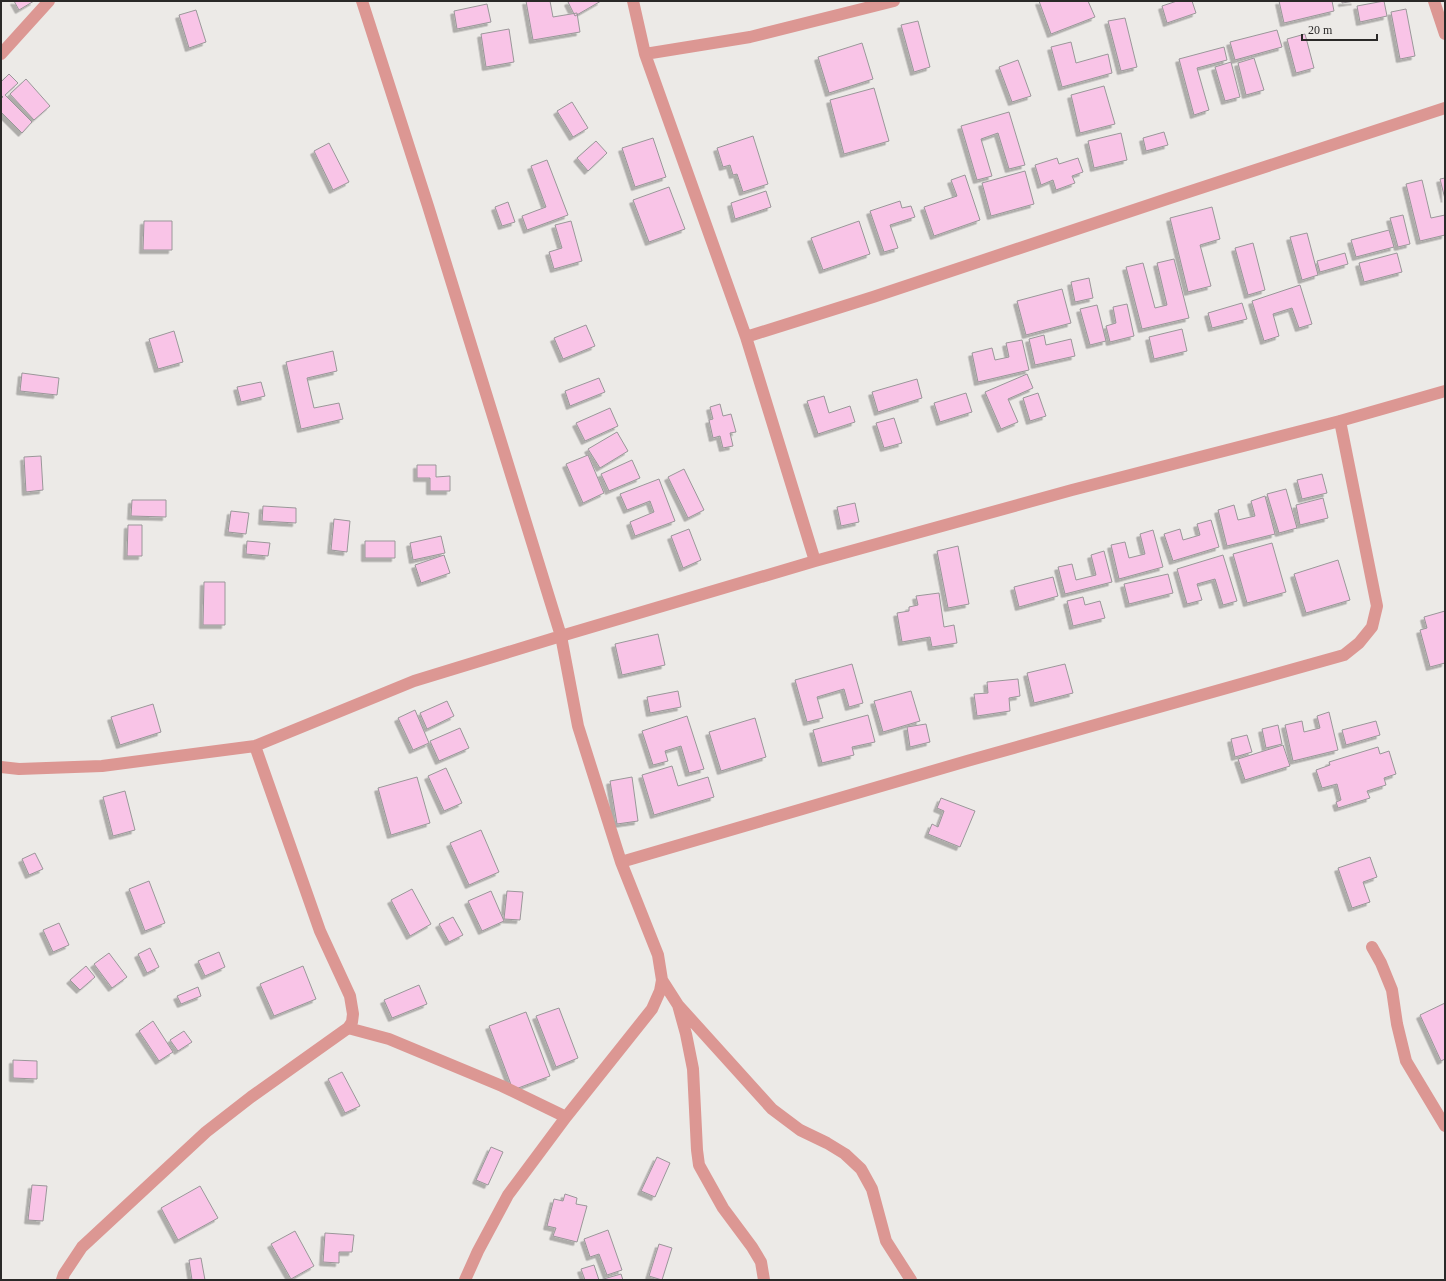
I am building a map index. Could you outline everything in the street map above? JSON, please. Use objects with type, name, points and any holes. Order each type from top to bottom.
[{"type":"street","points":[[1,54],[49,1]]},
{"type":"street","points":[[362,1],[430,213],[561,636],[578,726],[621,862],[658,955],[662,980],[660,991],[652,1009],[566,1117],[508,1195],[478,1251],[465,1280]]},
{"type":"street","points":[[633,1],[645,54],[746,337],[815,561]]},
{"type":"street","points":[[645,54],[750,37],[894,1]]},
{"type":"street","points":[[1434,1],[1445,34]]},
{"type":"street","points":[[746,337],[873,297],[1159,201],[1445,108]]},
{"type":"street","points":[[1,767],[20,769],[102,766],[255,746],[414,681],[561,636],[815,561],[1072,490],[1340,421],[1445,391]]},
{"type":"street","points":[[621,862],[1344,655],[1359,643],[1372,627],[1377,606],[1340,421]]},
{"type":"street","points":[[62,1280],[64,1274],[82,1247],[206,1132],[348,1028],[352,1022],[353,1014],[350,996],[320,931],[255,746]]},
{"type":"street","points":[[1372,947],[1381,963],[1392,990],[1397,1024],[1406,1061],[1445,1126]]},
{"type":"street","points":[[662,980],[678,1005],[772,1109],[800,1130],[845,1154],[861,1169],[872,1189],[886,1241],[911,1280]]},
{"type":"street","points":[[678,1005],[693,1069],[697,1150],[700,1164],[723,1208],[752,1247],[761,1262],[764,1280]]},
{"type":"street","points":[[348,1028],[389,1039],[502,1086],[566,1117]]},
{"type":"building","points":[[14,1],[34,1],[19,10]]},
{"type":"building","points":[[526,1],[550,1],[553,17],[577,13],[580,32],[533,40]]},
{"type":"building","points":[[601,1],[575,16],[568,2]]},
{"type":"building","points":[[1039,1],[1088,1],[1095,17],[1051,34]]},
{"type":"building","points":[[1177,1],[1192,1],[1196,13],[1167,23],[1162,6]]},
{"type":"building","points":[[1279,1],[1332,1],[1334,11],[1284,23]]},
{"type":"building","points":[[1342,1],[1355,1],[1342,3]]},
{"type":"building","points":[[1384,1],[1387,16],[1360,22],[1357,6]]},
{"type":"building","points":[[487,4],[491,22],[457,29],[454,11]]},
{"type":"building","points":[[1406,9],[1415,56],[1400,59],[1391,12]]},
{"type":"building","points":[[196,10],[206,42],[189,48],[179,15]]},
{"type":"building","points":[[1125,18],[1137,67],[1121,71],[1108,21]]},
{"type":"building","points":[[918,21],[930,67],[914,72],[901,25]]},
{"type":"building","points":[[509,29],[514,62],[486,67],[481,34]]},
{"type":"building","points":[[1277,30],[1282,47],[1235,60],[1230,42]]},
{"type":"building","points":[[1305,34],[1314,68],[1296,73],[1287,39]]},
{"type":"building","points":[[1071,42],[1076,63],[1108,54],[1112,73],[1062,87],[1051,47]]},
{"type":"building","points":[[862,43],[873,79],[829,93],[818,57]]},
{"type":"building","points":[[1224,47],[1227,60],[1197,68],[1209,110],[1194,115],[1179,59]]},
{"type":"building","points":[[1254,58],[1264,90],[1246,95],[1238,63]]},
{"type":"building","points":[[1018,60],[1031,96],[1012,102],[999,67]]},
{"type":"building","points":[[1231,62],[1240,97],[1225,101],[1215,67]]},
{"type":"building","points":[[9,74],[18,83],[5,95],[32,122],[22,133],[1,112],[1,98],[3,97],[1,95],[1,82]]},
{"type":"building","points":[[26,79],[50,106],[34,120],[10,94]]},
{"type":"building","points":[[1104,86],[1115,124],[1080,133],[1071,95]]},
{"type":"building","points":[[874,88],[889,141],[844,154],[830,100]]},
{"type":"building","points":[[572,102],[588,128],[573,137],[557,111]]},
{"type":"building","points":[[1009,112],[1025,165],[1009,169],[998,133],[981,139],[992,176],[977,180],[961,126]]},
{"type":"building","points":[[1164,132],[1168,145],[1146,151],[1143,138]]},
{"type":"building","points":[[1121,133],[1127,160],[1094,168],[1088,141]]},
{"type":"building","points":[[753,136],[768,184],[743,192],[737,174],[733,175],[730,165],[723,167],[717,148]]},
{"type":"building","points":[[653,138],[666,177],[635,187],[622,148]]},
{"type":"building","points":[[596,141],[607,153],[588,171],[577,158]]},
{"type":"building","points":[[329,143],[349,182],[333,190],[314,151]]},
{"type":"building","points":[[1057,158],[1059,164],[1078,158],[1083,172],[1072,176],[1075,183],[1056,190],[1053,180],[1041,185],[1035,165]]},
{"type":"building","points":[[547,160],[568,215],[527,230],[522,216],[546,207],[531,166]]},
{"type":"building","points":[[1025,171],[1034,204],[991,216],[982,183]]},
{"type":"building","points":[[965,175],[980,220],[934,236],[924,207],[957,196],[951,180]]},
{"type":"building","points":[[1445,178],[1445,199],[1440,179]]},
{"type":"building","points":[[1422,180],[1431,218],[1445,215],[1445,235],[1420,241],[1406,184]]},
{"type":"building","points":[[669,187],[685,229],[649,242],[633,200]]},
{"type":"building","points":[[766,191],[771,207],[735,219],[731,203]]},
{"type":"building","points":[[900,201],[902,208],[911,206],[915,217],[890,225],[898,248],[884,252],[870,211]]},
{"type":"building","points":[[508,202],[515,222],[502,226],[495,207]]},
{"type":"building","points":[[1212,207],[1220,239],[1200,245],[1211,286],[1188,292],[1170,218]]},
{"type":"building","points":[[1403,215],[1410,244],[1398,247],[1390,218]]},
{"type":"building","points":[[144,221],[172,221],[172,250],[143,250]]},
{"type":"building","points":[[571,221],[582,261],[554,269],[549,252],[562,248],[555,225]]},
{"type":"building","points":[[859,221],[870,254],[823,270],[811,238]]},
{"type":"building","points":[[1389,230],[1394,247],[1356,257],[1351,240]]},
{"type":"building","points":[[1307,233],[1318,275],[1302,280],[1290,237]]},
{"type":"building","points":[[1253,243],[1265,290],[1248,295],[1235,248]]},
{"type":"building","points":[[1345,253],[1348,264],[1320,272],[1317,261]]},
{"type":"building","points":[[1397,253],[1402,272],[1364,282],[1359,263]]},
{"type":"building","points":[[1174,259],[1189,318],[1142,329],[1126,267],[1143,263],[1155,308],[1167,305],[1157,263]]},
{"type":"building","points":[[1089,278],[1093,298],[1075,302],[1071,282]]},
{"type":"building","points":[[1300,285],[1312,324],[1299,328],[1292,308],[1273,314],[1279,336],[1264,341],[1252,301]]},
{"type":"building","points":[[1062,289],[1071,323],[1026,335],[1017,301]]},
{"type":"building","points":[[1242,303],[1247,319],[1212,328],[1208,313]]},
{"type":"building","points":[[1127,304],[1134,336],[1110,342],[1106,326],[1116,323],[1113,307]]},
{"type":"building","points":[[1097,305],[1106,341],[1090,345],[1080,309]]},
{"type":"building","points":[[586,325],[595,346],[563,359],[554,338]]},
{"type":"building","points":[[1182,329],[1187,351],[1154,359],[1149,337]]},
{"type":"building","points":[[174,331],[183,362],[158,369],[149,339]]},
{"type":"building","points":[[1044,335],[1046,345],[1071,339],[1075,356],[1035,365],[1029,339]]},
{"type":"building","points":[[1022,340],[1029,370],[978,382],[972,353],[992,348],[995,360],[1009,357],[1006,343]]},
{"type":"building","points":[[333,351],[337,371],[307,378],[314,408],[339,403],[343,419],[301,429],[286,362]]},
{"type":"building","points":[[22,373],[59,378],[57,395],[20,391]]},
{"type":"building","points":[[1027,374],[1033,388],[1008,399],[1018,422],[1001,429],[985,392]]},
{"type":"building","points":[[599,378],[605,392],[570,406],[565,391]]},
{"type":"building","points":[[917,379],[922,398],[878,412],[872,392]]},
{"type":"building","points":[[261,382],[265,396],[241,402],[237,387]]},
{"type":"building","points":[[966,393],[972,412],[940,422],[934,403]]},
{"type":"building","points":[[1038,393],[1046,416],[1030,421],[1023,398]]},
{"type":"building","points":[[824,396],[829,413],[850,406],[855,422],[818,434],[807,401]]},
{"type":"building","points":[[720,404],[723,416],[731,414],[736,432],[730,433],[733,446],[723,448],[720,436],[713,438],[709,420],[713,419],[710,407]]},
{"type":"building","points":[[610,408],[618,426],[585,441],[576,423]]},
{"type":"building","points":[[894,418],[902,443],[884,448],[876,423]]},
{"type":"building","points":[[617,432],[628,451],[600,468],[588,449]]},
{"type":"building","points":[[588,455],[604,493],[583,503],[566,464]]},
{"type":"building","points":[[41,456],[43,490],[26,492],[24,457]]},
{"type":"building","points":[[632,460],[640,478],[609,491],[601,474]]},
{"type":"building","points":[[417,465],[436,465],[436,477],[450,476],[450,491],[430,491],[430,478],[417,478]]},
{"type":"building","points":[[684,469],[704,510],[688,518],[668,477]]},
{"type":"building","points":[[1322,474],[1327,493],[1302,499],[1297,480]]},
{"type":"building","points":[[659,479],[675,521],[635,536],[630,522],[654,512],[650,501],[627,510],[620,494]]},
{"type":"building","points":[[1286,489],[1297,528],[1279,533],[1267,494]]},
{"type":"building","points":[[1265,496],[1275,534],[1227,546],[1218,510],[1234,505],[1238,520],[1255,516],[1251,501]]},
{"type":"building","points":[[1323,498],[1328,518],[1300,525],[1296,505]]},
{"type":"building","points":[[132,500],[166,500],[166,517],[131,516]]},
{"type":"building","points":[[855,503],[859,522],[841,526],[837,507]]},
{"type":"building","points":[[263,506],[296,508],[296,523],[262,521]]},
{"type":"building","points":[[231,511],[249,513],[246,534],[228,532]]},
{"type":"building","points":[[334,519],[350,521],[347,552],[331,550]]},
{"type":"building","points":[[1211,520],[1219,547],[1173,561],[1164,534],[1180,529],[1183,540],[1200,535],[1197,524]]},
{"type":"building","points":[[128,525],[142,525],[142,556],[127,556]]},
{"type":"building","points":[[689,529],[701,560],[683,568],[671,536]]},
{"type":"building","points":[[1153,530],[1163,567],[1119,579],[1111,545],[1125,542],[1129,558],[1145,554],[1140,534]]},
{"type":"building","points":[[441,536],[445,553],[413,560],[410,543]]},
{"type":"building","points":[[247,541],[270,543],[268,556],[246,554]]},
{"type":"building","points":[[365,541],[395,541],[395,558],[365,558]]},
{"type":"building","points":[[1272,543],[1286,592],[1247,603],[1233,554]]},
{"type":"building","points":[[958,546],[969,604],[948,608],[937,551]]},
{"type":"building","points":[[1104,551],[1112,582],[1065,594],[1058,567],[1072,564],[1076,580],[1096,575],[1091,555]]},
{"type":"building","points":[[444,555],[450,573],[421,583],[415,565]]},
{"type":"building","points":[[1223,555],[1237,601],[1223,605],[1215,579],[1197,584],[1202,600],[1187,604],[1177,569]]},
{"type":"building","points":[[1338,560],[1350,600],[1306,613],[1294,574]]},
{"type":"building","points":[[1168,574],[1173,593],[1129,604],[1124,584]]},
{"type":"building","points":[[1053,577],[1058,596],[1019,607],[1014,587]]},
{"type":"building","points":[[204,582],[225,582],[225,625],[203,625]]},
{"type":"building","points":[[939,593],[944,627],[954,625],[957,643],[932,647],[930,637],[902,642],[897,613],[909,611],[909,607],[918,605],[916,596]]},
{"type":"building","points":[[1083,597],[1085,605],[1100,601],[1105,618],[1073,626],[1067,601]]},
{"type":"building","points":[[1445,611],[1445,663],[1430,667],[1420,630],[1427,628],[1424,617]]},
{"type":"building","points":[[658,634],[665,665],[622,675],[615,644]]},
{"type":"building","points":[[852,664],[863,703],[849,707],[844,689],[817,697],[823,718],[807,722],[795,680]]},
{"type":"building","points":[[1065,664],[1073,693],[1034,703],[1027,673]]},
{"type":"building","points":[[1018,679],[1020,696],[1009,698],[1010,711],[977,716],[974,694],[988,693],[987,682]]},
{"type":"building","points":[[678,691],[681,707],[650,713],[647,697]]},
{"type":"building","points":[[911,691],[920,721],[883,732],[874,701]]},
{"type":"building","points":[[447,701],[454,716],[427,729],[420,713]]},
{"type":"building","points":[[153,704],[161,732],[120,745],[111,717]]},
{"type":"building","points":[[415,710],[429,743],[413,750],[398,718]]},
{"type":"building","points":[[1329,712],[1338,750],[1293,761],[1285,725],[1302,721],[1304,732],[1320,728],[1317,716]]},
{"type":"building","points":[[868,715],[875,742],[852,747],[854,755],[822,763],[813,730]]},
{"type":"building","points":[[687,716],[704,769],[689,773],[681,746],[665,751],[668,761],[653,765],[642,731]]},
{"type":"building","points":[[755,718],[766,757],[721,771],[709,732]]},
{"type":"building","points":[[1376,721],[1380,735],[1346,745],[1342,730]]},
{"type":"building","points":[[926,724],[930,742],[910,747],[907,727]]},
{"type":"building","points":[[1278,725],[1282,744],[1266,748],[1262,729]]},
{"type":"building","points":[[460,728],[469,748],[439,761],[430,741]]},
{"type":"building","points":[[1247,735],[1252,752],[1235,757],[1231,739]]},
{"type":"building","points":[[1283,745],[1290,766],[1245,780],[1238,759]]},
{"type":"building","points":[[1378,747],[1380,754],[1389,751],[1396,774],[1384,778],[1386,785],[1367,791],[1370,798],[1338,808],[1336,802],[1341,800],[1337,784],[1322,788],[1316,770],[1330,765],[1329,762]]},
{"type":"building","points":[[672,766],[678,786],[708,777],[714,797],[654,815],[642,775]]},
{"type":"building","points":[[446,768],[462,803],[444,811],[428,776]]},
{"type":"building","points":[[417,777],[430,823],[391,835],[378,788]]},
{"type":"building","points":[[632,777],[638,821],[617,824],[610,781]]},
{"type":"building","points":[[125,791],[135,830],[113,836],[103,797]]},
{"type":"building","points":[[941,798],[975,811],[960,847],[928,834],[932,824],[938,827],[944,811],[937,808]]},
{"type":"building","points":[[481,830],[499,872],[469,885],[450,843]]},
{"type":"building","points":[[35,853],[43,869],[29,875],[22,859]]},
{"type":"building","points":[[1370,857],[1377,877],[1363,882],[1370,902],[1352,908],[1338,868]]},
{"type":"building","points":[[149,881],[165,923],[145,931],[129,889]]},
{"type":"building","points":[[412,889],[431,924],[410,936],[391,900]]},
{"type":"building","points":[[491,891],[504,921],[482,931],[468,901]]},
{"type":"building","points":[[507,891],[523,892],[520,920],[504,919]]},
{"type":"building","points":[[453,917],[463,935],[449,942],[439,924]]},
{"type":"building","points":[[59,923],[69,945],[53,952],[43,930]]},
{"type":"building","points":[[150,948],[159,967],[147,973],[138,954]]},
{"type":"building","points":[[219,952],[225,967],[205,976],[198,961]]},
{"type":"building","points":[[109,953],[127,977],[112,988],[94,964]]},
{"type":"building","points":[[86,966],[95,977],[80,990],[70,980]]},
{"type":"building","points":[[303,966],[316,999],[274,1016],[260,984]]},
{"type":"building","points":[[419,985],[427,1004],[392,1018],[384,1000]]},
{"type":"building","points":[[198,987],[201,996],[181,1004],[177,996]]},
{"type":"building","points":[[1445,1003],[1445,1059],[1441,1061],[1420,1015]]},
{"type":"building","points":[[559,1008],[578,1058],[556,1067],[536,1016]]},
{"type":"building","points":[[526,1012],[550,1076],[513,1090],[489,1026]]},
{"type":"building","points":[[153,1021],[173,1052],[159,1061],[139,1031]]},
{"type":"building","points":[[184,1031],[192,1042],[178,1051],[170,1040]]},
{"type":"building","points":[[13,1060],[37,1061],[37,1079],[13,1078]]},
{"type":"building","points":[[342,1072],[360,1106],[345,1113],[328,1079]]},
{"type":"building","points":[[491,1147],[503,1152],[488,1185],[476,1180]]},
{"type":"building","points":[[657,1157],[670,1163],[655,1197],[641,1191]]},
{"type":"building","points":[[32,1185],[47,1186],[43,1221],[28,1220]]},
{"type":"building","points":[[200,1186],[218,1218],[178,1240],[161,1208]]},
{"type":"building","points":[[565,1194],[577,1198],[576,1204],[587,1206],[577,1242],[553,1236],[556,1228],[547,1226],[554,1199],[563,1201]]},
{"type":"building","points":[[608,1230],[622,1270],[607,1275],[599,1254],[590,1257],[584,1239]]},
{"type":"building","points":[[295,1231],[314,1266],[291,1279],[271,1244]]},
{"type":"building","points":[[325,1233],[354,1235],[352,1252],[339,1252],[339,1263],[323,1262]]},
{"type":"building","points":[[659,1244],[672,1248],[662,1280],[649,1276]]},
{"type":"building","points":[[201,1258],[205,1280],[192,1280],[189,1260]]},
{"type":"building","points":[[594,1265],[599,1280],[585,1280],[581,1269]]},
{"type":"building","points":[[621,1274],[623,1280],[600,1280]]}]
